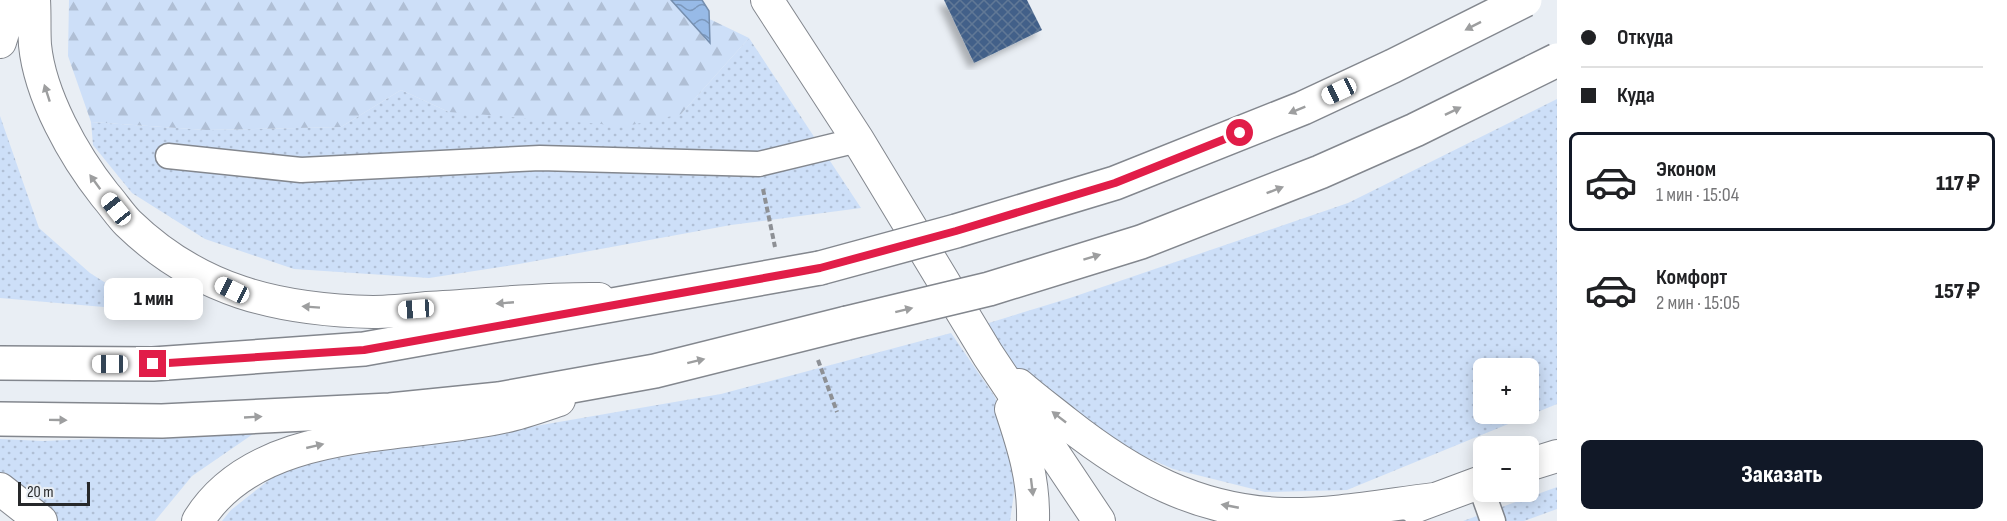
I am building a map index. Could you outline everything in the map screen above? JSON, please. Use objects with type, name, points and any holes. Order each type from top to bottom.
[{"type":"highway","points":[[0,363],[153,364],[364,350],[820,268],[956,231],[1115,183],[1303,108],[1525,0]]},
{"type":"highway","points":[[0,419],[162,421],[390,410],[499,399],[655,371],[989,289],[1141,242],[1320,172],[1415,130],[1557,60]]},
{"type":"main road","points":[[0,42],[14,0]]},
{"type":"main road","points":[[34,0],[35,47],[47,95],[71,146],[95,183],[127,222],[159,251],[193,271],[232,290],[291,306],[374,312],[555,298],[647,300]]},
{"type":"main road","points":[[767,0],[858,140],[993,363],[1099,521]]},
{"type":"main road","points":[[993,363],[1029,394],[1109,455],[1148,479],[1185,494],[1249,510],[1284,514],[1329,513],[1434,499]]},
{"type":"main road","points":[[993,363],[1028,461],[1034,521]]},
{"type":"main road","points":[[198,521],[228,486],[256,467],[282,455],[313,445],[502,417],[655,371]]},
{"type":"main road","points":[[1539,462],[1557,456]]},
{"type":"main road","points":[[1378,521],[1473,484]]},
{"type":"main road","points":[[0,489],[41,521]]},
{"type":"lane","points":[[168,156],[301,170],[540,158],[759,164],[858,140]]},
{"type":"lane","points":[[1487,502],[1493,521]]},
{"type":"path","points":[[763,189],[781,274]]},
{"type":"path","points":[[809,334],[837,412]]},
{"type":"green space","points":[[69,0],[670,0],[749,38],[681,114],[627,126],[449,112],[401,90],[341,127],[206,130],[91,122],[68,56]]},
{"type":"green space","points":[[749,38],[861,208],[731,225],[429,278],[294,269],[205,239],[132,193],[93,145],[91,122],[206,130],[341,127],[401,90],[449,112],[681,114]]},
{"type":"green space","points":[[1557,99],[1557,404],[1539,411],[1539,358],[1473,358],[1473,424],[1508,424],[1479,436],[1473,436],[1473,438],[1347,490],[1265,492],[1173,469],[1094,434],[1023,382],[979,326],[1070,298],[1348,203]]},
{"type":"green space","points":[[0,116],[39,228],[90,273],[150,311],[0,298]]},
{"type":"green space","points":[[951,333],[995,397],[1017,472],[1010,521],[222,521],[231,510],[288,465],[471,437],[721,394]]},
{"type":"green space","points":[[256,432],[192,476],[155,521],[55,521],[0,478],[0,439],[43,441]]},
{"type":"green space","points":[[1557,487],[1557,509],[1524,521],[1463,521],[1516,502],[1539,502],[1539,494]]},
{"type":"water","points":[[671,0],[702,0],[709,11],[710,43]]},
{"type":"building","points":[[944,0],[1027,0],[1042,30],[974,63]]},
{"type":"route","points":[[153,364],[364,350],[820,268],[956,231],[1115,183],[1240,133]]}]
